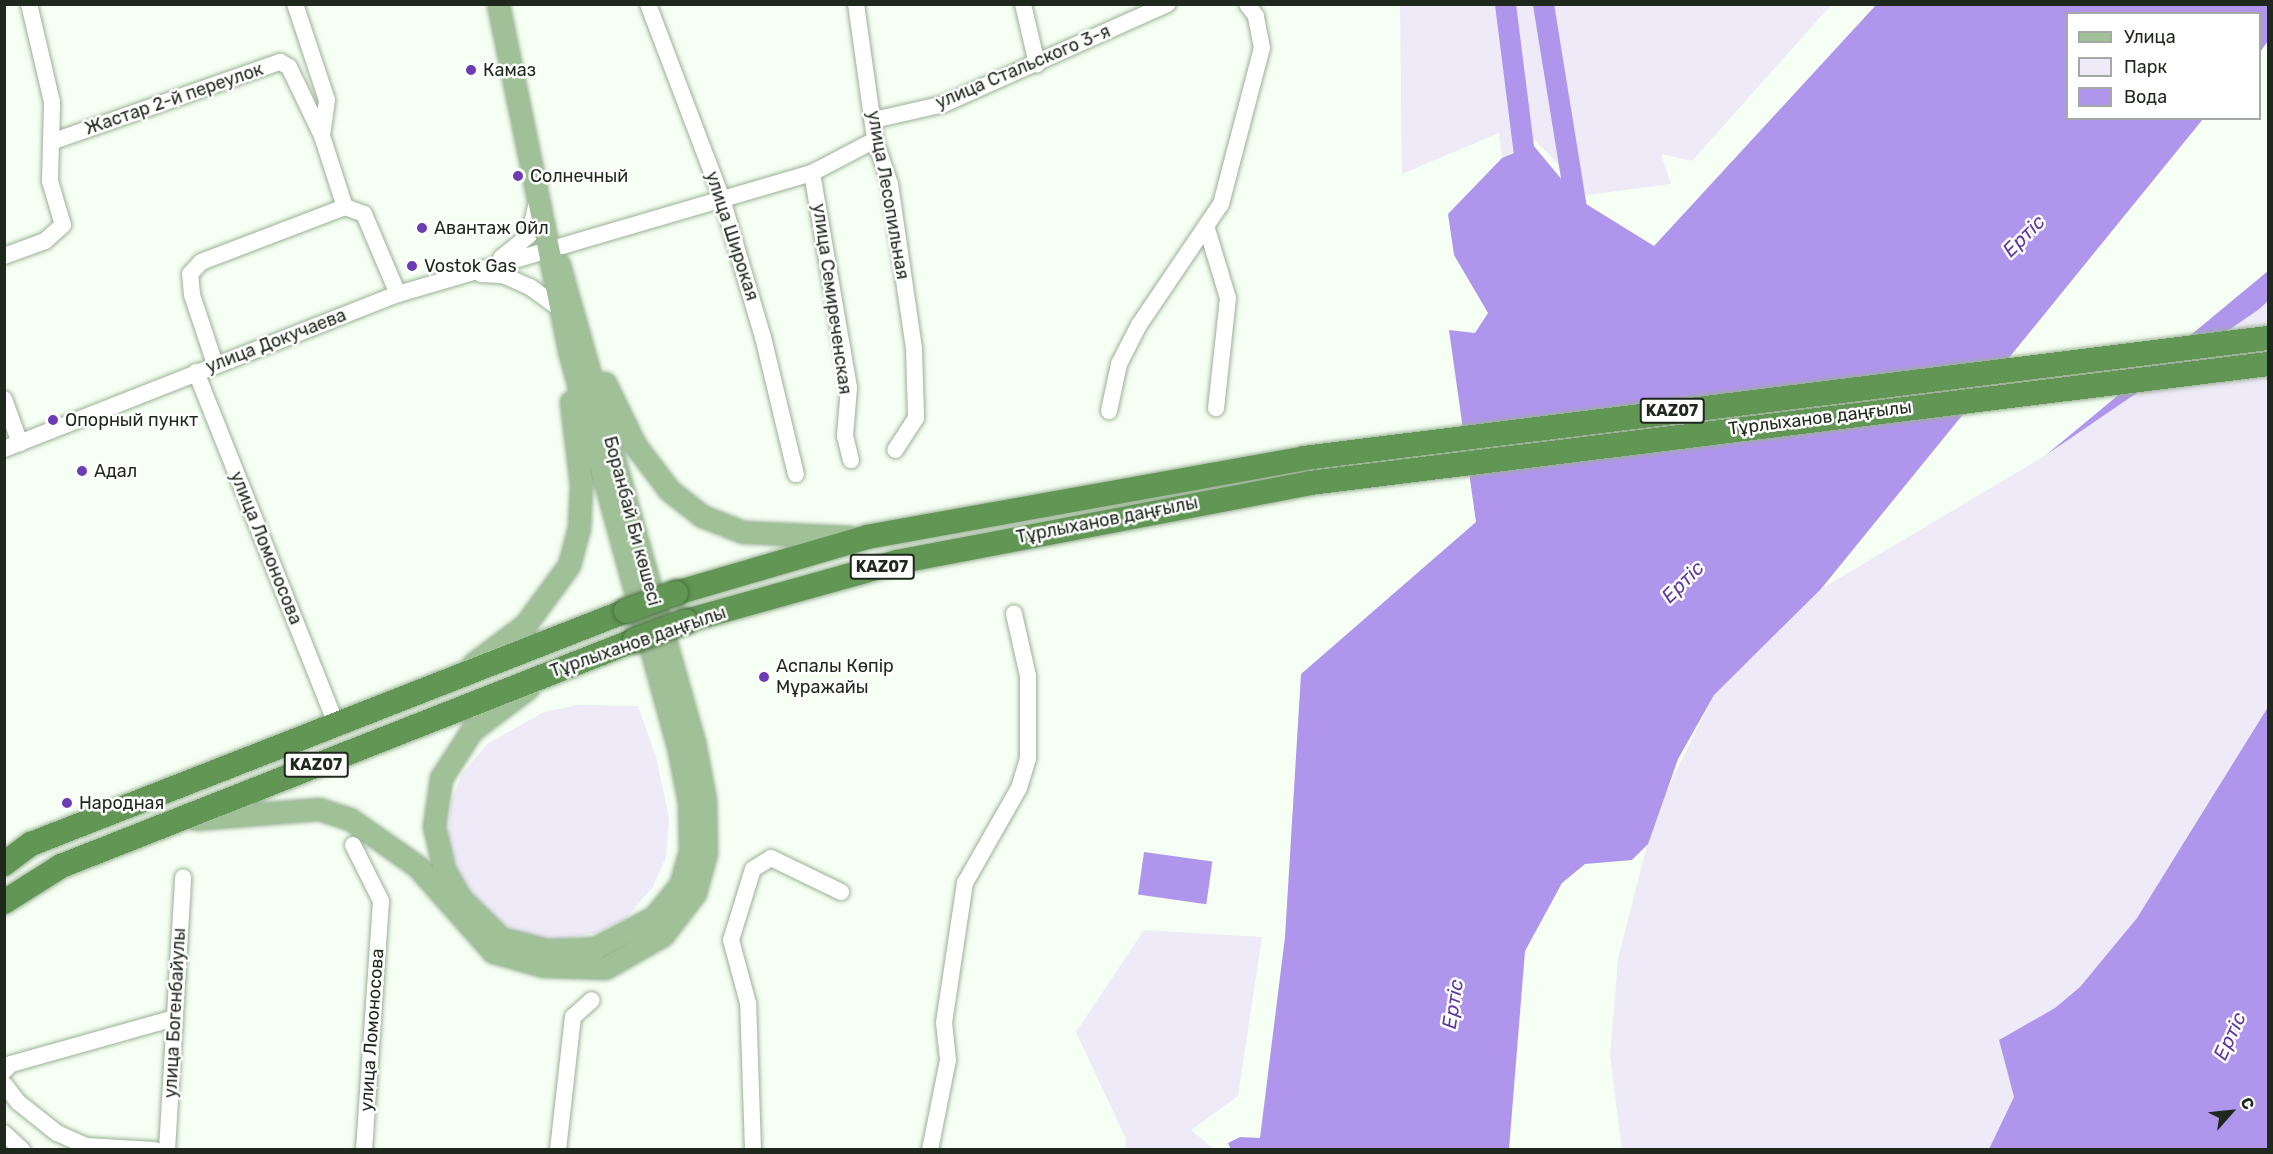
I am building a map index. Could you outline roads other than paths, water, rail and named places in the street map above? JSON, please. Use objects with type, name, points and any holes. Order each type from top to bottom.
[{"type":"highway","name":"Тұрлыханов даңғылы","points":[[4,864],[31,844],[626,611],[676,593],[867,537],[1357,450],[2268,338]]},
{"type":"highway","name":"Тұрлыханов даңғылы","points":[[4,902],[61,866],[548,672],[686,621],[897,562],[1081,523],[1310,483],[2268,364]]},
{"type":"main road","name":"Боранбай Би көшесі","points":[[478,928],[493,952],[544,966],[604,968],[663,935],[695,893],[706,852],[705,800],[694,742],[577,347],[552,250],[499,5]]},
{"type":"main road","name":"Боранбай Би көшесі","points":[[552,250],[560,309],[577,347]]},
{"type":"main road","points":[[577,347],[635,445],[669,490],[702,516],[743,532],[867,537]]},
{"type":"main road","points":[[433,687],[525,626],[568,566],[579,528],[581,484],[577,347]]},
{"type":"main road","points":[[478,928],[444,869],[434,826],[441,778],[472,729],[548,672]]},
{"type":"main road","points":[[168,824],[248,811],[319,808],[350,819],[417,866],[478,928]]},
{"type":"main road","points":[[4,852],[31,844]]},
{"type":"street","points":[[4,256],[45,241],[63,225],[50,181],[52,102],[29,4]]},
{"type":"street","points":[[295,4],[327,100],[322,136]]},
{"type":"street","name":"улица Широкая","points":[[648,4],[722,199],[763,337],[796,474]]},
{"type":"street","name":"улица Лесопильная","points":[[856,4],[874,120],[874,141],[890,184],[918,397],[913,428],[895,450]]},
{"type":"street","points":[[1023,4],[1037,64]]},
{"type":"street","name":"улица Стальского 3-я","points":[[874,120],[944,104],[1168,4]]},
{"type":"street","points":[[1109,411],[1119,364],[1139,325],[1207,229],[1221,204],[1262,48],[1256,16],[1247,4]]},
{"type":"street","name":"Жастар 2-й переулок","points":[[51,142],[280,62],[289,67],[322,136],[345,207]]},
{"type":"street","points":[[552,250],[812,173],[874,141]]},
{"type":"street","name":"улица Семиреченская","points":[[812,173],[849,388],[845,436],[851,460]]},
{"type":"street","points":[[468,273],[505,256],[529,235],[536,216],[538,184]]},
{"type":"street","points":[[215,364],[192,296],[194,270],[345,207],[364,214],[398,294]]},
{"type":"street","points":[[1207,229],[1228,298],[1216,408]]},
{"type":"street","name":"улица Докучаева","points":[[12,446],[215,364],[398,294],[552,250]]},
{"type":"street","points":[[468,273],[503,275],[560,309]]},
{"type":"street","name":"улица Ломоносова","points":[[196,372],[336,724]]},
{"type":"street","points":[[4,399],[12,446]]},
{"type":"street","points":[[930,1149],[948,1060],[944,1023],[965,883],[1019,788],[1028,758],[1028,676],[1014,614]]},
{"type":"street","name":"улица Ломоносова","points":[[353,844],[381,901],[364,1149]]},
{"type":"street","points":[[753,1149],[748,1003],[731,940],[753,869],[771,858],[841,892]]},
{"type":"street","name":"улица Богенбайулы","points":[[167,1149],[183,877]]},
{"type":"street","points":[[558,1149],[573,1017],[592,1000]]},
{"type":"street","points":[[4,1071],[11,1064],[175,1018]]},
{"type":"street","points":[[4,1084],[18,1102],[57,1133],[86,1146],[155,1149]]},
{"type":"street","points":[[4,1133],[22,1149]]},
{"type":"water","name":"Ертіс","points":[[1876,5],[2268,5],[2268,41],[2261,51],[2261,12],[2066,12],[2066,120],[2202,120],[1821,589],[1714,695],[1678,759],[1648,844],[1632,860],[1585,864],[1562,883],[1525,951],[1509,1149],[1231,1150],[1228,1143],[1240,1137],[1260,1138],[1285,937],[1301,674],[1476,522],[1449,330],[1475,333],[1488,313],[1454,255],[1448,214],[1502,158],[1533,145],[1578,199],[1654,246]]},
{"type":"water","points":[[2268,271],[2268,301],[2258,310],[2046,455]]},
{"type":"water","name":"Ертіс","points":[[2268,707],[2268,1149],[1989,1149],[2014,1097],[1999,1040],[2055,1008],[2080,987],[2137,918]]},
{"type":"water","points":[[1144,852],[1212,862],[1206,904],[1138,895]]},
{"type":"waterway","points":[[1505,4],[1527,178]]},
{"type":"waterway","points":[[1543,4],[1578,220]]},
{"type":"place","name":"Камаз","points":[[471,70]]},
{"type":"place","name":"Солнечный","points":[[518,176]]},
{"type":"place","name":"Авантаж Ойл","points":[[422,228]]},
{"type":"place","name":"Vostok Gas","points":[[412,266]]},
{"type":"place","name":"Опорный пункт","points":[[53,420]]},
{"type":"place","name":"Адал","points":[[82,471]]},
{"type":"place","name":"Аспалы Көпір Мұражайы","points":[[764,677]]},
{"type":"place","name":"Народная","points":[[67,803]]}]
